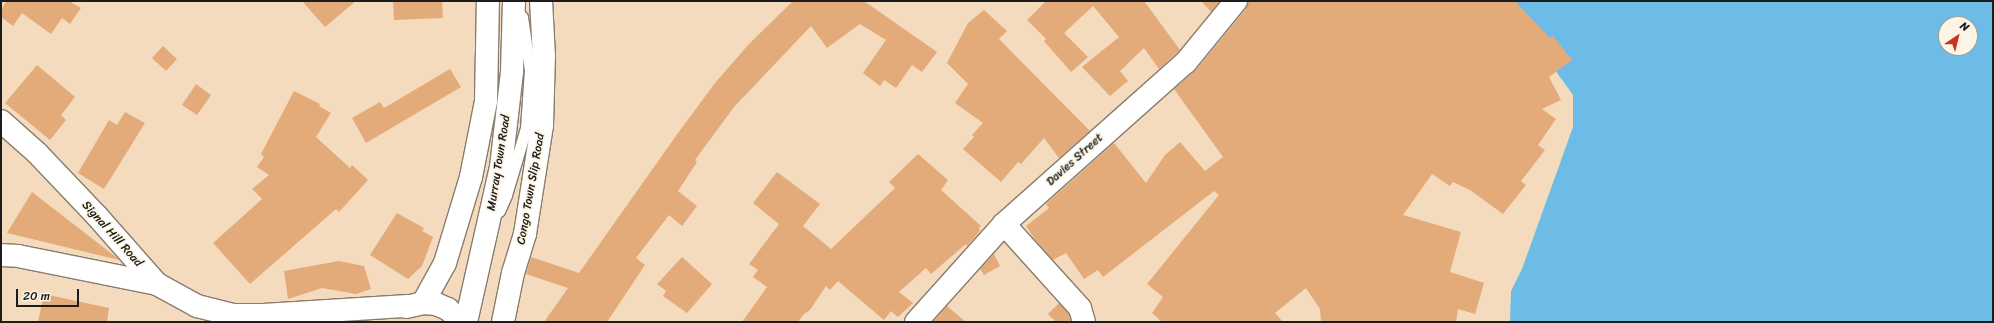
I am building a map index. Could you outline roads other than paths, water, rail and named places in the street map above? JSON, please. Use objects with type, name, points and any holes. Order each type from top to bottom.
[{"type":"main road","name":"Murray Town Road","points":[[415,305],[445,263],[471,177],[486,102],[488,1]]},
{"type":"main road","name":"Murray Town Road","points":[[466,322],[501,167],[512,72],[514,1]]},
{"type":"main road","name":"Congo Town Slip Road","points":[[503,322],[513,273],[525,234],[542,126],[544,56],[541,1]]},
{"type":"main road","name":"Davies Street","points":[[916,322],[1004,224],[1186,62],[1236,1]]},
{"type":"main road","name":"Signal Hill Road","points":[[1,121],[36,153],[92,210],[156,284],[197,306],[234,315],[260,319],[366,316],[415,305],[436,304],[448,309],[461,322]]},
{"type":"main road","points":[[1004,224],[1082,315]]},
{"type":"main road","points":[[1,256],[18,256],[156,284]]},
{"type":"main road","points":[[389,322],[397,313],[415,305]]},
{"type":"lane","points":[[484,244],[506,195],[526,128],[530,70],[519,1]]},
{"type":"water","points":[[1484,1],[1993,1],[1993,322],[1510,322],[1511,291],[1522,269],[1573,127],[1573,95],[1550,63]]}]
